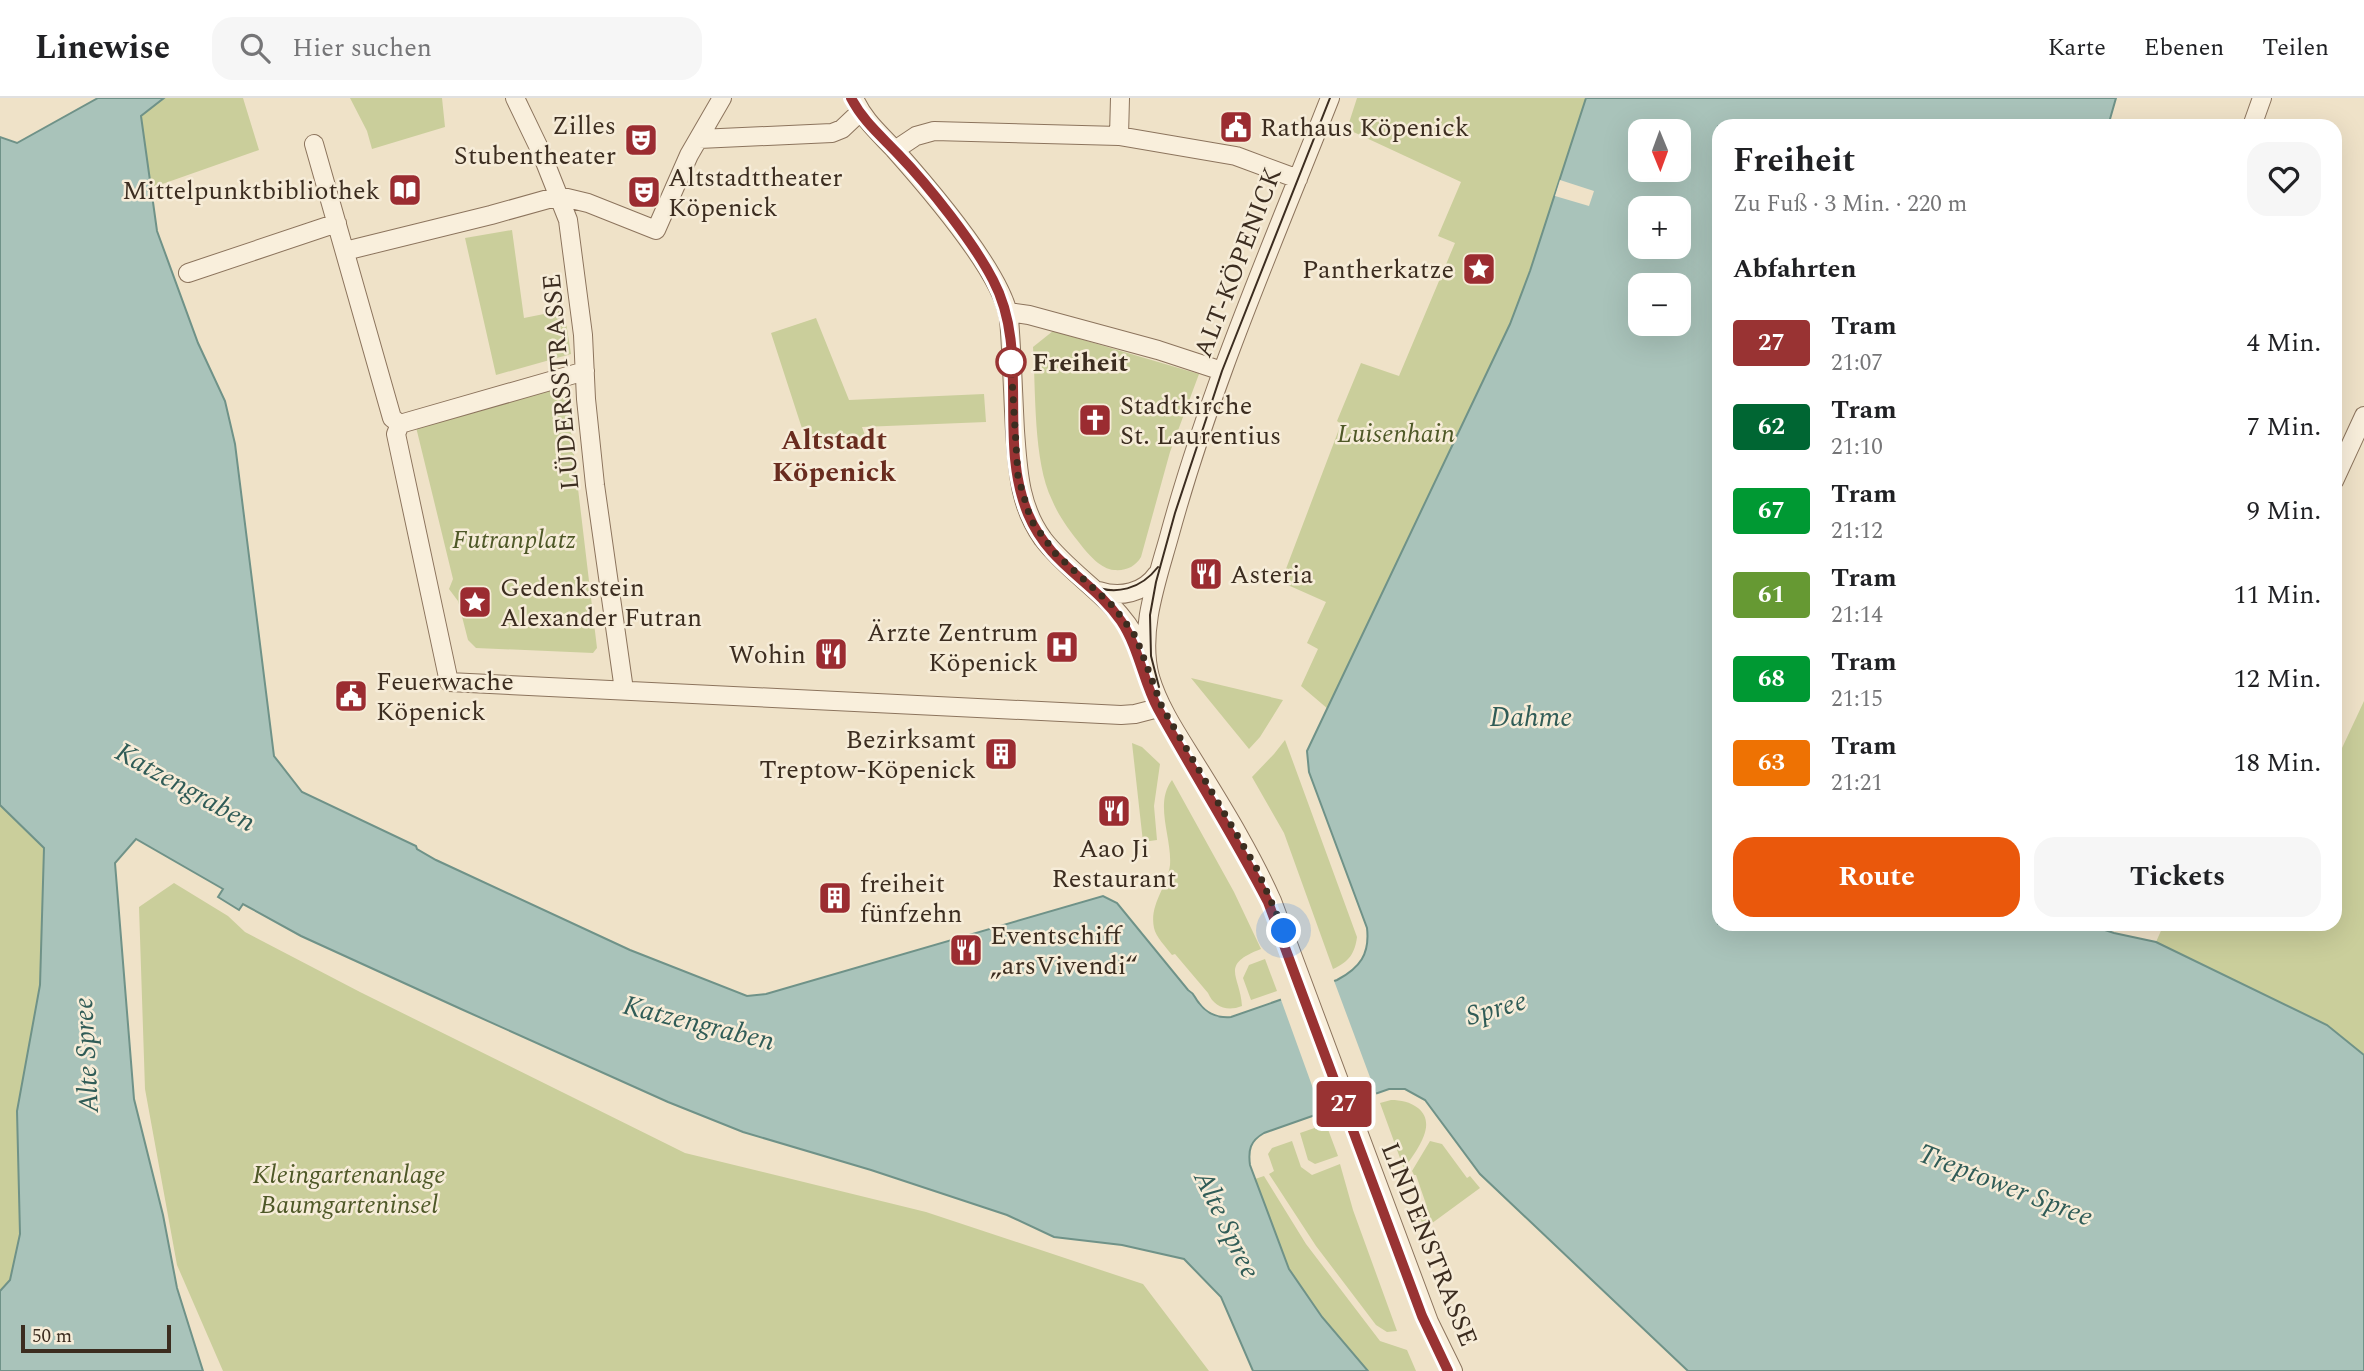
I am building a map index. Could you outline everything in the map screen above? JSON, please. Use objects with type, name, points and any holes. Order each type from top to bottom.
[{"type":"street","name":"LÜDERSSTRASSE","points":[[515,98],[559,196],[572,239],[595,485],[624,690]]},
{"type":"street","points":[[345,251],[559,196],[588,203],[656,230],[688,159],[722,98]]},
{"type":"street","points":[[1119,136],[1120,98]]},
{"type":"street","name":"ALT-KÖPENICK","points":[[1294,958],[1257,869],[1162,707],[1150,677],[1147,655],[1148,626],[1153,596],[1194,451],[1222,370],[1330,98]]},
{"type":"street","points":[[2254,119],[2262,98]]},
{"type":"street","points":[[699,139],[832,133],[842,129],[857,105],[895,150],[956,224],[1002,294],[1008,312],[1016,458],[1024,503],[1031,520],[1048,545],[1128,623],[1139,644],[1150,677]]},
{"type":"street","points":[[895,150],[916,136],[934,131],[1119,136],[1236,156],[1298,179]]},
{"type":"street","points":[[313,144],[392,418],[400,424]]},
{"type":"street","points":[[188,273],[337,223]]},
{"type":"street","points":[[1008,312],[1029,315],[1222,370]]},
{"type":"street","points":[[400,424],[585,371]]},
{"type":"street","points":[[2342,464],[2364,416]]},
{"type":"street","points":[[400,424],[396,433],[449,682],[1121,715],[1135,715],[1162,707]]},
{"type":"street","points":[[1096,590],[1116,595],[1134,592],[1148,585],[1161,568]]},
{"type":"street","name":"LINDENSTRASSE","points":[[1294,958],[1429,1321],[1453,1371]]},
{"type":"green space","points":[[164,98],[243,98],[259,150],[151,188],[141,116]]},
{"type":"green space","points":[[350,98],[442,98],[445,127],[372,149],[367,131]]},
{"type":"green space","name":"Luisenhain","points":[[1357,98],[1586,98],[1510,324],[1328,709],[1301,686],[1318,649],[1307,643],[1326,602],[1281,582],[1341,424],[1337,421],[1361,363],[1399,376],[1455,243],[1438,236],[1461,182],[1347,129]]},
{"type":"green space","points":[[512,230],[524,318],[564,310],[571,354],[496,375],[465,238]]},
{"type":"green space","points":[[816,318],[849,400],[984,394],[986,422],[862,427],[866,438],[809,450],[771,333]]},
{"type":"green space","points":[[1053,331],[1199,374],[1170,452],[1141,557],[1126,569],[1109,569],[1092,557],[1061,518],[1046,484],[1038,446],[1033,347]]},
{"type":"green space","name":"Futranplatz","points":[[555,388],[567,396],[597,648],[593,653],[476,648],[468,640],[458,601],[449,589],[453,579],[416,427]]},
{"type":"green space","points":[[1191,678],[1283,700],[1260,737],[1249,749]]},
{"type":"green space","points":[[2364,701],[2364,1055],[2327,1025],[2156,942],[2161,931],[2342,931],[2342,748]]},
{"type":"green space","points":[[1285,740],[1357,937],[1350,956],[1333,969],[1284,833],[1252,777]]},
{"type":"green space","points":[[1132,743],[1142,747],[1160,764],[1154,806],[1157,840],[1143,842]]},
{"type":"green space","points":[[1172,780],[1234,892],[1261,949],[1240,960],[1236,966],[1242,1006],[1236,1008],[1217,1005],[1175,954],[1172,955],[1154,928],[1154,911],[1170,865],[1164,799]]},
{"type":"green space","points":[[0,805],[44,848],[40,985],[17,1111],[20,1234],[10,1280],[0,1291]]},
{"type":"green space","name":"Kleingartenanlage Baumgarteninsel","points":[[174,883],[228,916],[245,932],[685,1153],[926,1212],[1143,1284],[1209,1371],[223,1371],[177,1265],[145,1089],[139,907]]},
{"type":"green space","points":[[1265,959],[1277,991],[1251,1000],[1243,978],[1249,965]]},
{"type":"green space","points":[[1391,1100],[1415,1106],[1424,1115],[1426,1122],[1423,1139],[1404,1169],[1380,1103]]},
{"type":"green space","points":[[1326,1124],[1338,1156],[1315,1164],[1308,1160],[1300,1133]]},
{"type":"green space","points":[[1292,1141],[1301,1167],[1312,1175],[1340,1164],[1353,1210],[1397,1331],[1387,1332],[1376,1325],[1316,1246],[1269,1174],[1274,1171],[1268,1154],[1272,1148]]},
{"type":"green space","points":[[1430,1141],[1442,1144],[1467,1178],[1470,1176],[1480,1188],[1424,1229],[1418,1211],[1427,1207],[1416,1175],[1412,1171]]},
{"type":"green space","points":[[1264,1176],[1306,1244],[1380,1341],[1407,1350],[1416,1371],[1368,1371],[1322,1317],[1289,1269],[1255,1179]]},
{"type":"water","points":[[98,98],[164,98],[141,116],[157,231],[198,343],[225,401],[235,444],[274,756],[302,792],[416,846],[436,860],[630,950],[747,996],[766,994],[1103,896],[1117,903],[1202,1007],[1218,1016],[1231,1017],[1337,980],[1352,970],[1365,953],[1367,928],[1309,772],[1307,751],[1510,324],[1586,98],[2116,98],[2110,119],[1712,119],[1712,931],[2108,931],[2156,942],[2327,1025],[2364,1055],[2364,1371],[1688,1371],[1480,1174],[1425,1100],[1405,1089],[1389,1089],[1264,1133],[1253,1143],[1249,1155],[1250,1165],[1289,1269],[1322,1317],[1368,1371],[1253,1371],[1221,1297],[1184,1259],[1122,1245],[1054,1237],[1007,1215],[871,1170],[743,1132],[668,1102],[301,936],[243,904],[239,910],[218,897],[223,889],[136,839],[115,863],[134,1099],[163,1215],[177,1288],[203,1371],[0,1371],[0,1291],[10,1280],[20,1234],[17,1111],[40,985],[44,848],[0,805],[0,137],[17,143]]},
{"type":"pier","points":[[1560,180],[1594,191],[1589,206],[1555,196]]},
{"type":"pier","points":[[1333,978],[1377,1096],[1323,1116],[1280,997]]},
{"type":"tram line","points":[[851,98],[866,121],[941,203],[971,243],[994,281],[1009,326],[1017,472],[1035,527],[1054,553],[1110,607],[1126,630],[1157,707],[1247,861],[1277,925],[1289,959]]},
{"type":"tram line","name":"27","points":[[851,98],[871,129],[899,154],[956,224],[987,268],[998,289],[1009,331],[1018,477],[1028,513],[1050,550],[1104,601],[1126,629],[1156,704],[1241,850],[1268,902],[1422,1316],[1448,1371]]},
{"type":"tram line","points":[[1159,687],[1151,656],[1150,615],[1175,513],[1222,371],[1330,98]]},
{"type":"tram line","points":[[1090,585],[1109,590],[1127,588],[1144,581],[1158,567]]},
{"type":"place","name":"Rathaus Köpenick","points":[[1236,127]]},
{"type":"place","name":"Zilles Stubentheater","points":[[641,140]]},
{"type":"place","name":"Mittelpunktbibliothek","points":[[405,190]]},
{"type":"place","name":"Altstadttheater Köpenick","points":[[644,192]]},
{"type":"place","name":"Pantherkatze","points":[[1479,269]]},
{"type":"place","name":"Freiheit","points":[[1011,362]]},
{"type":"place","name":"Stadtkirche St. Laurentius","points":[[1095,420]]},
{"type":"place","name":"Asteria","points":[[1206,574]]},
{"type":"place","name":"Gedenkstein Alexander Futran","points":[[475,602]]},
{"type":"place","name":"Ärzte Zentrum Köpenick","points":[[1062,647]]},
{"type":"place","name":"Wohin","points":[[831,654]]},
{"type":"place","name":"Feuerwache Köpenick","points":[[351,696]]},
{"type":"place","name":"Bezirksamt Treptow-Köpenick","points":[[1001,754]]},
{"type":"place","name":"Aao Ji Restaurant","points":[[1114,811]]},
{"type":"place","name":"freiheit fünfzehn","points":[[835,898]]},
{"type":"place","name":"Eventschiff „arsVivendi“","points":[[966,950]]},
{"type":"district","name":"Altstadt Köpenick","points":[[834,455]]},
{"type":"route","points":[[1011,362],[1018,477],[1031,520],[1055,553],[1128,623],[1142,651],[1162,707],[1257,869],[1284,931]]},
{"type":"water label","name":"Dahme","points":[[1531,716]]},
{"type":"water label","name":"Katzengraben","points":[[186,786]]},
{"type":"water label","name":"Spree","points":[[1496,1007]]},
{"type":"water label","name":"Katzengraben","points":[[699,1022]]},
{"type":"water label","name":"Alte Spree","points":[[85,1055]]},
{"type":"water label","name":"Treptower Spree","points":[[2006,1184]]},
{"type":"water label","name":"Alte Spree","points":[[1228,1224]]}]
